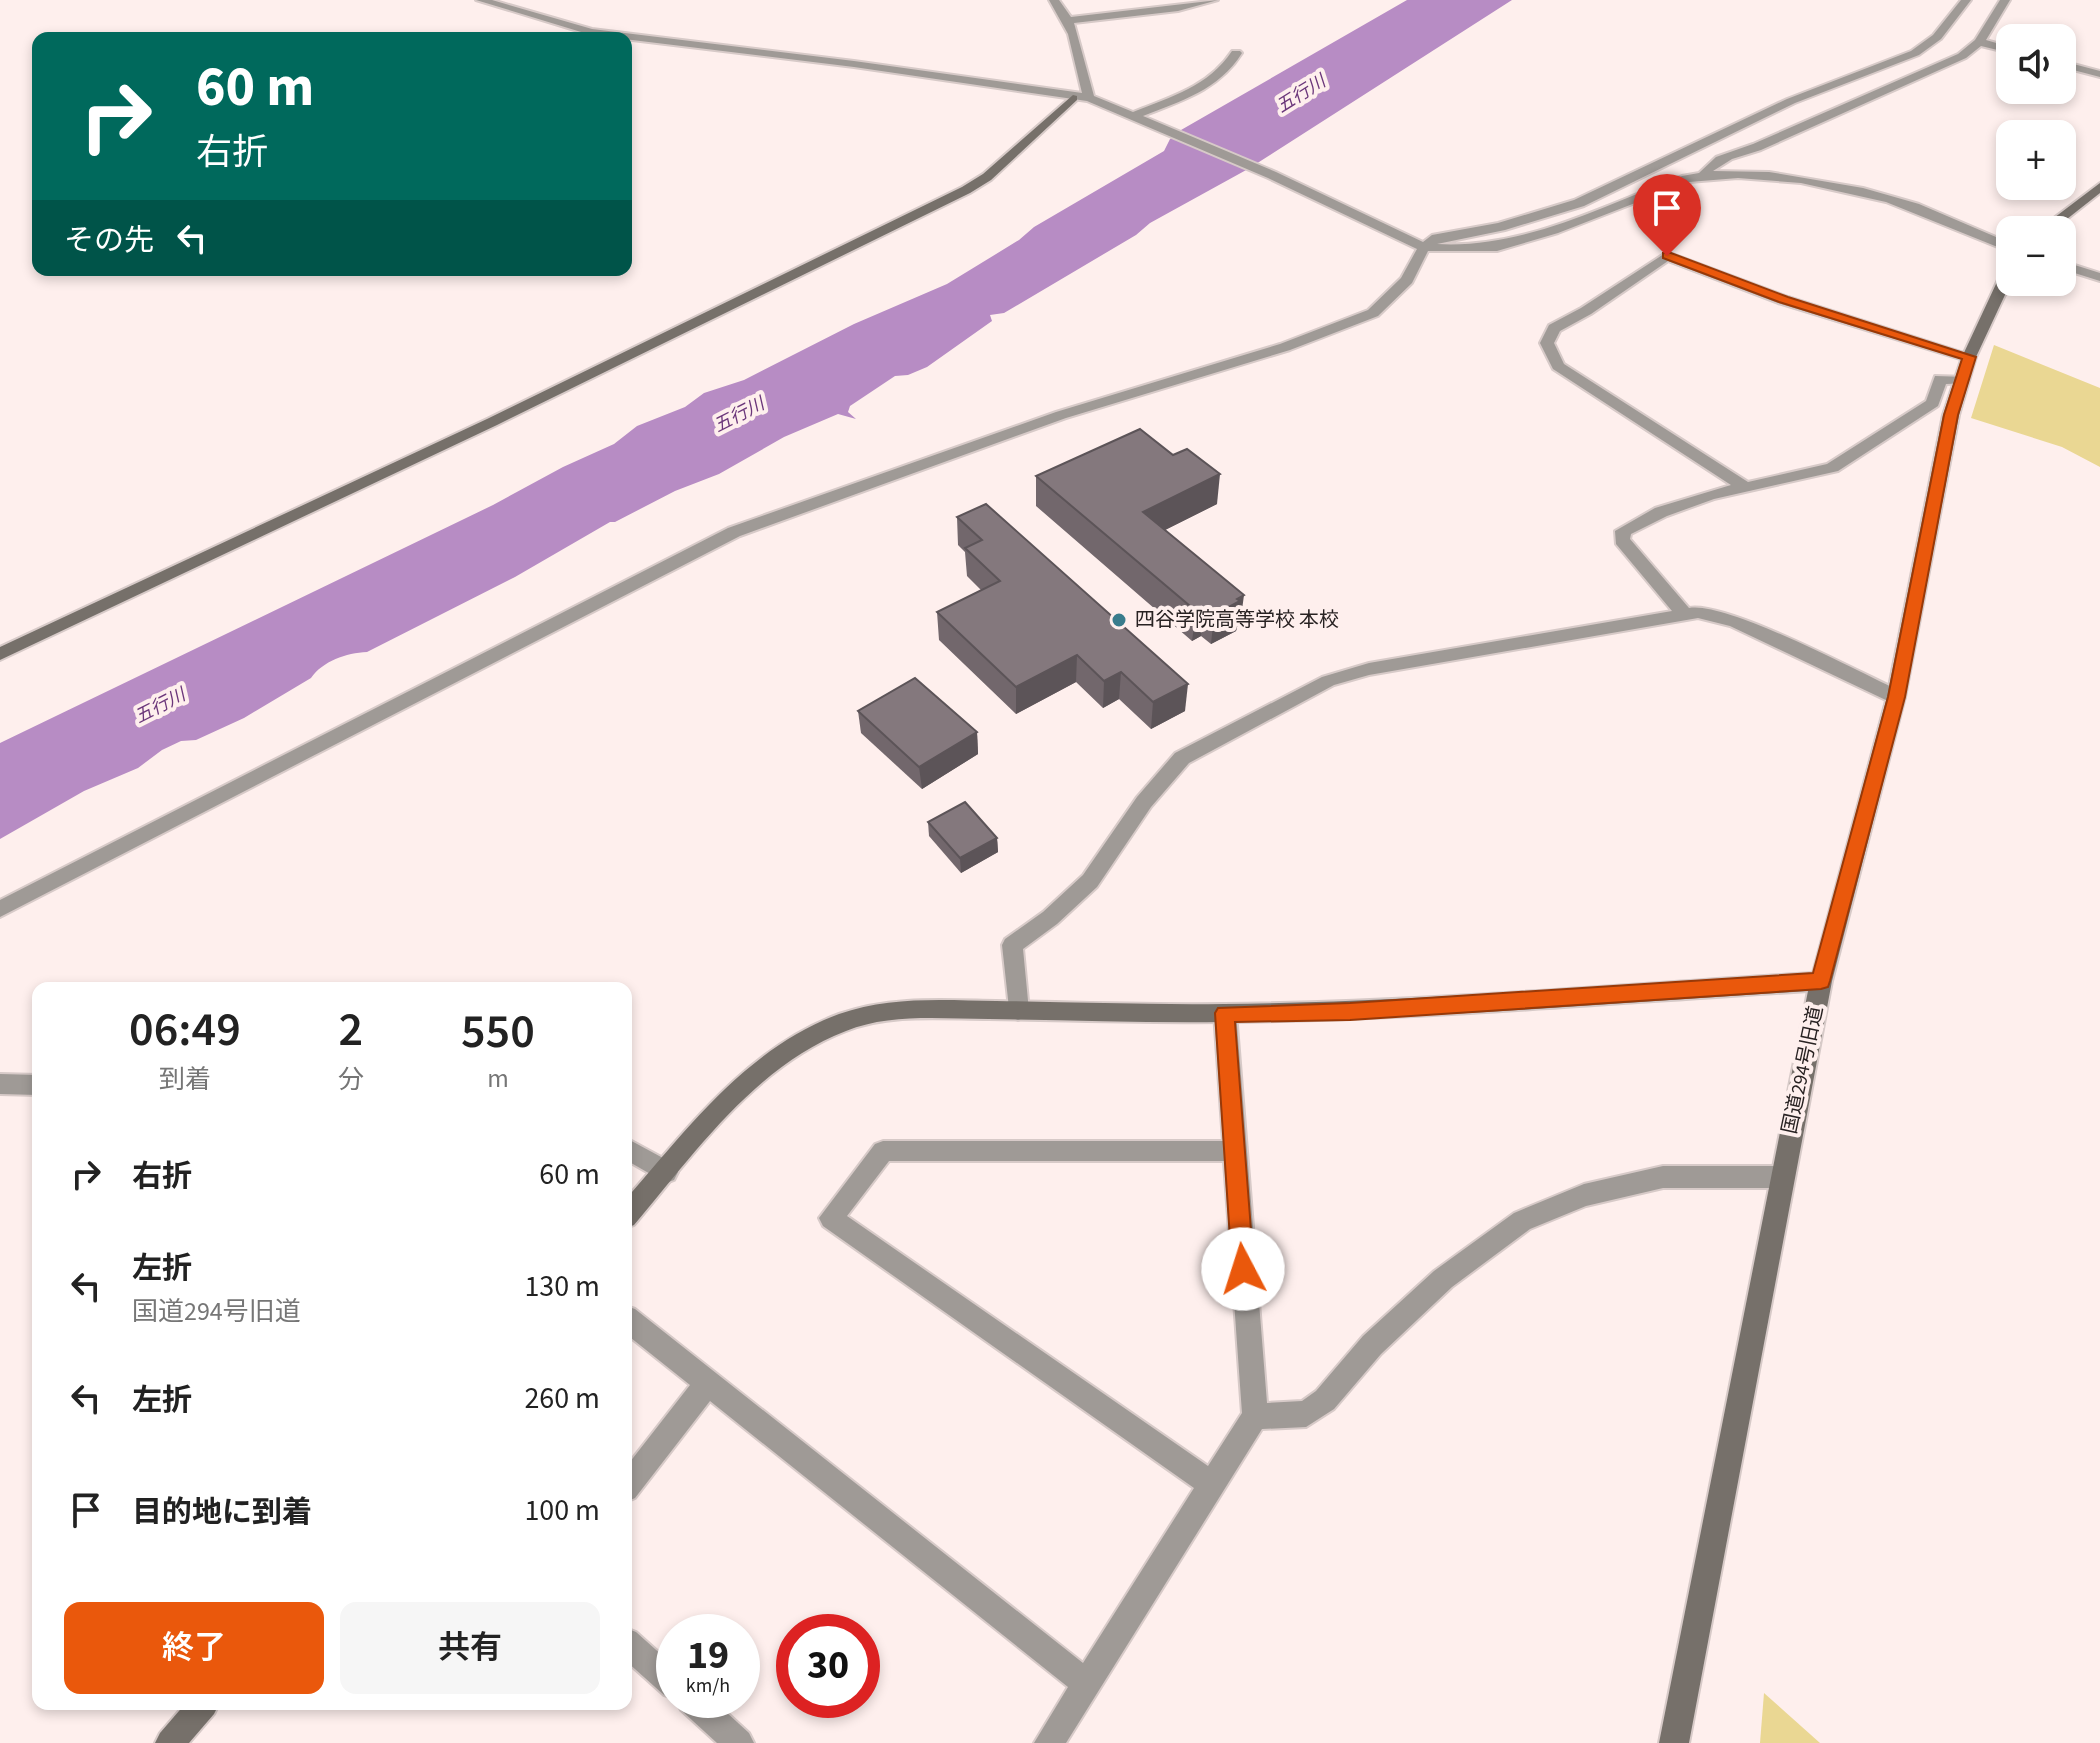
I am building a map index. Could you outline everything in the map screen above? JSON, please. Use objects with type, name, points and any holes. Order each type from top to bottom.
[{"type":"street","points":[[481,0],[591,32]]},
{"type":"street","points":[[1054,0],[1068,21],[1077,46],[1082,98]]},
{"type":"street","points":[[1068,21],[1107,13],[1177,9],[1213,0]]},
{"type":"street","points":[[0,909],[734,532],[1061,415],[1285,347],[1373,313],[1407,280],[1424,247],[1437,238],[1500,227],[1579,203],[1804,95],[1915,53],[1937,37],[1966,0]]},
{"type":"street","points":[[1705,174],[1710,165],[1724,157],[1757,147],[1962,56],[1979,42],[2005,0]]},
{"type":"street","points":[[632,37],[854,64],[1082,98],[1272,175],[1424,247],[1497,247],[1553,230],[1705,174],[1751,174],[1849,190],[1915,207],[1996,242]]},
{"type":"street","points":[[1979,42],[1996,46]]},
{"type":"street","points":[[1131,117],[1207,83],[1231,65],[1236,53]]},
{"type":"street","points":[[2076,68],[2100,74]]},
{"type":"street","points":[[0,654],[492,422],[966,190],[987,177],[1082,98]]},
{"type":"street","points":[[2063,216],[2100,187]]},
{"type":"street","points":[[1745,487],[1558,366],[1547,343],[1554,328],[1586,311],[1667,256],[1783,300],[1969,357]]},
{"type":"street","points":[[2076,269],[2100,277]]},
{"type":"street","name":"国道294号旧道","points":[[1674,1743],[1821,981],[1896,697],[1951,415],[1969,357],[1997,296]]},
{"type":"street","points":[[1683,612],[1620,536],[1632,526],[1661,512],[1745,487],[1832,468],[1933,403],[1940,379],[1962,380]]},
{"type":"street","points":[[1018,1011],[1012,945],[1050,918],[1090,881],[1144,802],[1182,758],[1328,681],[1369,669],[1578,635],[1683,612],[1715,615],[1736,622],[1896,697]]},
{"type":"street","points":[[632,1210],[751,1079],[805,1040],[842,1022],[882,1014],[933,1009],[1225,1013],[1350,1011],[1821,981]]},
{"type":"street","points":[[1049,1743],[1255,1416],[1225,1013]]},
{"type":"street","points":[[0,1084],[32,1085]]},
{"type":"street","points":[[1212,1485],[831,1218],[883,1151],[1233,1151]]},
{"type":"street","points":[[632,1152],[666,1172]]},
{"type":"street","points":[[1255,1416],[1306,1414],[1325,1400],[1372,1345],[1443,1279],[1522,1221],[1584,1195],[1663,1177],[1781,1177]]},
{"type":"street","points":[[632,1323],[1087,1684]]},
{"type":"street","points":[[632,1481],[707,1383]]},
{"type":"street","points":[[632,1647],[656,1669]]},
{"type":"street","points":[[170,1743],[199,1710]]},
{"type":"street","points":[[711,1718],[739,1743]]},
{"type":"shaded area","points":[[1994,345],[2100,388],[2100,467],[2062,447],[1971,418]]},
{"type":"shaded area","points":[[1764,1693],[1820,1743],[1760,1743]]},
{"type":"water","name":"五行川","points":[[1407,0],[1512,0],[1248,169],[1150,223],[1136,235],[1004,313],[990,315],[992,321],[927,367],[908,375],[895,376],[850,406],[848,412],[856,419],[838,414],[784,437],[719,474],[610,522],[515,577],[367,652],[343,656],[328,663],[311,678],[244,718],[196,740],[181,741],[162,750],[138,768],[84,791],[0,839],[0,743],[493,505],[563,467],[614,444],[637,426],[685,407],[704,393],[744,380],[854,324],[947,284],[1019,240],[1034,227],[1164,151],[1170,139],[1181,130]]},
{"type":"building","points":[[1140,429],[1173,455],[1187,449],[1220,474],[1143,512],[1244,595],[1237,599],[1240,601],[1214,615],[1205,607],[1196,611],[1036,476]]},
{"type":"building","points":[[986,504],[1188,684],[1153,702],[1121,672],[1104,681],[1077,655],[1016,687],[937,612],[1000,581],[965,548],[982,540],[957,517]]},
{"type":"building","points":[[915,678],[977,732],[919,767],[858,711]]},
{"type":"building","points":[[965,802],[997,838],[960,858],[928,822]]},
{"type":"place","name":"四谷学院高等学校 本校","points":[[1119,620]]},
{"type":"route","points":[[1243,1269],[1225,1013],[1350,1011],[1821,981],[1896,697],[1951,415],[1969,357],[1783,300],[1667,256]]}]
